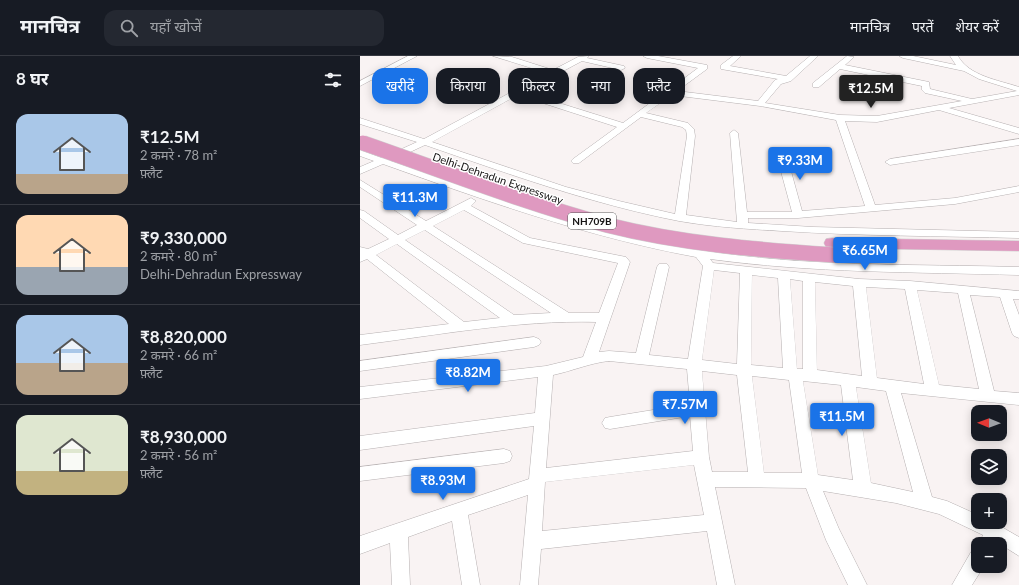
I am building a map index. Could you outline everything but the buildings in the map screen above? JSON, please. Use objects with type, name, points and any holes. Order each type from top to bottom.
[{"type":"highway","name":"Delhi-Dehradun Expressway","points":[[360,131],[570,202],[618,215],[678,227],[738,236],[801,241],[1019,246]]},
{"type":"highway","name":"Delhi-Dehradun Expressway","points":[[360,142],[553,210],[609,226],[673,239],[736,248],[801,254],[1019,259]]},
{"type":"street","points":[[360,84],[413,56]]},
{"type":"street","points":[[497,56],[512,59],[538,68]]},
{"type":"street","points":[[647,56],[704,67],[685,80]]},
{"type":"street","points":[[737,56],[724,67],[788,79]]},
{"type":"street","points":[[760,104],[778,82],[788,79],[814,56]]},
{"type":"street","points":[[903,56],[966,69]]},
{"type":"street","points":[[954,56],[956,63],[974,74],[1019,89]]},
{"type":"street","points":[[562,68],[583,57],[621,68]]},
{"type":"street","points":[[816,85],[850,57]]},
{"type":"street","points":[[839,66],[926,84],[926,90],[928,91],[957,96],[972,102]]},
{"type":"street","points":[[685,94],[760,104],[840,118],[877,119],[1019,93]]},
{"type":"street","points":[[360,171],[381,160],[425,142],[508,97]]},
{"type":"street","points":[[555,104],[624,126]]},
{"type":"street","points":[[576,160],[653,104]]},
{"type":"street","points":[[939,108],[1019,131]]},
{"type":"street","points":[[639,114],[685,125],[690,129],[691,143],[680,218]]},
{"type":"street","points":[[840,118],[871,209]]},
{"type":"street","points":[[360,121],[562,189],[624,206],[680,218],[743,220],[813,230],[1019,235]]},
{"type":"street","points":[[734,133],[743,220]]},
{"type":"street","points":[[890,162],[1019,142]]},
{"type":"street","points":[[360,153],[479,196],[584,230],[746,270],[859,282],[1019,294]]},
{"type":"street","points":[[781,153],[798,215]]},
{"type":"street","points":[[360,183],[566,317]]},
{"type":"street","points":[[743,220],[955,201],[1019,189]]},
{"type":"street","points":[[363,254],[398,239],[464,206],[479,196]]},
{"type":"street","points":[[464,206],[527,241],[622,260],[624,262],[589,360]]},
{"type":"street","points":[[360,213],[512,320],[518,320]]},
{"type":"street","points":[[363,254],[460,326]]},
{"type":"street","points":[[705,260],[861,268],[938,268],[1019,271]]},
{"type":"street","points":[[705,260],[694,365],[701,457],[726,585]]},
{"type":"street","points":[[641,360],[663,267]]},
{"type":"street","points":[[746,270],[744,370],[757,480]]},
{"type":"street","points":[[784,274],[811,481],[832,534],[858,585]]},
{"type":"street","points":[[798,375],[809,277]]},
{"type":"street","points":[[859,282],[870,383]]},
{"type":"street","points":[[910,285],[932,391]]},
{"type":"street","points":[[963,290],[988,396]]},
{"type":"street","points":[[1005,293],[1019,333]]},
{"type":"street","points":[[360,340],[460,326],[518,320],[566,317],[604,318]]},
{"type":"street","points":[[360,366],[534,342]]},
{"type":"street","points":[[360,393],[546,371],[610,356],[988,396],[1018,402]]},
{"type":"street","points":[[529,585],[546,371]]},
{"type":"street","points":[[848,381],[863,489]]},
{"type":"street","points":[[892,386],[925,502]]},
{"type":"street","points":[[610,423],[697,409]]},
{"type":"street","points":[[360,442],[541,419]]},
{"type":"street","points":[[360,474],[504,456]]},
{"type":"street","points":[[360,545],[459,511],[537,480],[701,457]]},
{"type":"street","points":[[705,479],[811,481],[896,495],[941,507],[990,537]]},
{"type":"street","points":[[459,511],[471,585]]},
{"type":"street","points":[[532,541],[714,522]]},
{"type":"street","points":[[399,532],[401,585]]},
{"type":"street","points":[[1007,543],[1019,547]]},
{"type":"street","points":[[961,585],[971,570]]}]
